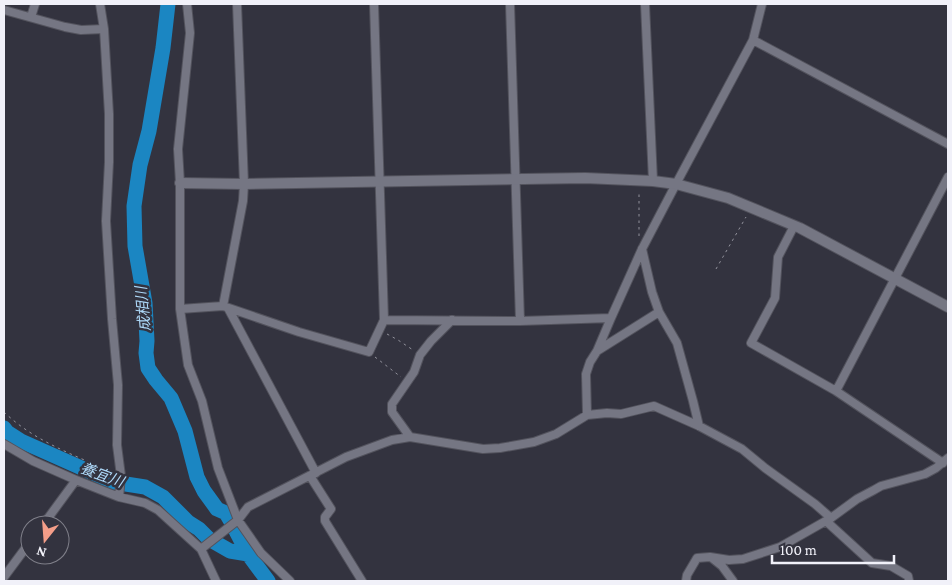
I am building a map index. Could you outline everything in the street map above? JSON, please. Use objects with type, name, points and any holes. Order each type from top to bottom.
[{"type":"street","points":[[30,17],[35,4]]},
{"type":"street","points":[[100,4],[104,30],[109,114],[106,221],[118,385],[116,445],[121,476],[119,498]]},
{"type":"street","points":[[187,4],[190,33],[178,149],[180,183],[180,309],[188,366],[202,401],[218,468],[238,520],[261,554],[290,581]]},
{"type":"street","points":[[237,4],[244,184],[243,201],[225,307],[331,509],[325,517],[325,521],[362,581]]},
{"type":"street","points":[[180,309],[225,307],[298,332],[369,352],[384,320],[374,4]]},
{"type":"street","points":[[510,4],[520,321]]},
{"type":"street","points":[[645,4],[653,181]]},
{"type":"street","points":[[587,414],[586,374],[590,362],[597,351],[642,249],[753,40],[762,4]]},
{"type":"street","points":[[4,10],[65,27],[81,30],[104,30]]},
{"type":"street","points":[[753,40],[948,144]]},
{"type":"street","points":[[836,391],[948,177]]},
{"type":"street","points":[[180,183],[244,184],[584,178],[676,184],[728,198],[794,226],[948,307]]},
{"type":"street","points":[[686,581],[687,574],[696,558],[743,559],[780,547],[828,520],[857,499],[881,486],[925,474],[945,460],[836,391],[751,344],[775,298],[778,256],[794,226]]},
{"type":"street","points":[[642,249],[652,292],[659,312],[677,343],[698,426]]},
{"type":"street","points":[[597,351],[659,312]]},
{"type":"street","points":[[384,320],[520,321],[611,318]]},
{"type":"street","points":[[410,437],[392,412],[392,404],[414,372],[420,355],[452,320]]},
{"type":"street","points":[[201,549],[238,520],[248,507],[346,457],[392,440],[410,437],[484,449],[500,448],[534,442],[556,434],[587,414],[621,414],[654,406],[742,449],[815,504],[828,520],[872,563],[891,566],[908,576],[909,581]]},
{"type":"street","points":[[4,444],[33,461],[76,480],[119,498],[144,503],[158,510],[201,549],[216,581]]},
{"type":"street","points":[[50,515],[76,480]]},
{"type":"street","points":[[4,577],[20,555]]},
{"type":"street","points":[[710,557],[722,566],[734,581]]},
{"type":"path","points":[[640,191],[638,234],[642,249]]},
{"type":"path","points":[[716,269],[736,236],[750,207]]},
{"type":"path","points":[[379,330],[420,355]]},
{"type":"path","points":[[369,352],[407,382]]},
{"type":"path","points":[[4,412],[26,431],[50,445],[121,476]]},
{"type":"waterway","name":"成相川","points":[[168,4],[163,48],[149,131],[140,165],[134,206],[135,246],[145,303],[148,368],[171,398],[185,431],[197,477],[204,491],[217,509],[226,513],[248,554],[268,581]]},
{"type":"waterway","name":"養宜川","points":[[4,428],[21,441],[113,482],[145,487],[163,497],[188,522],[209,539],[230,551],[248,554]]}]
